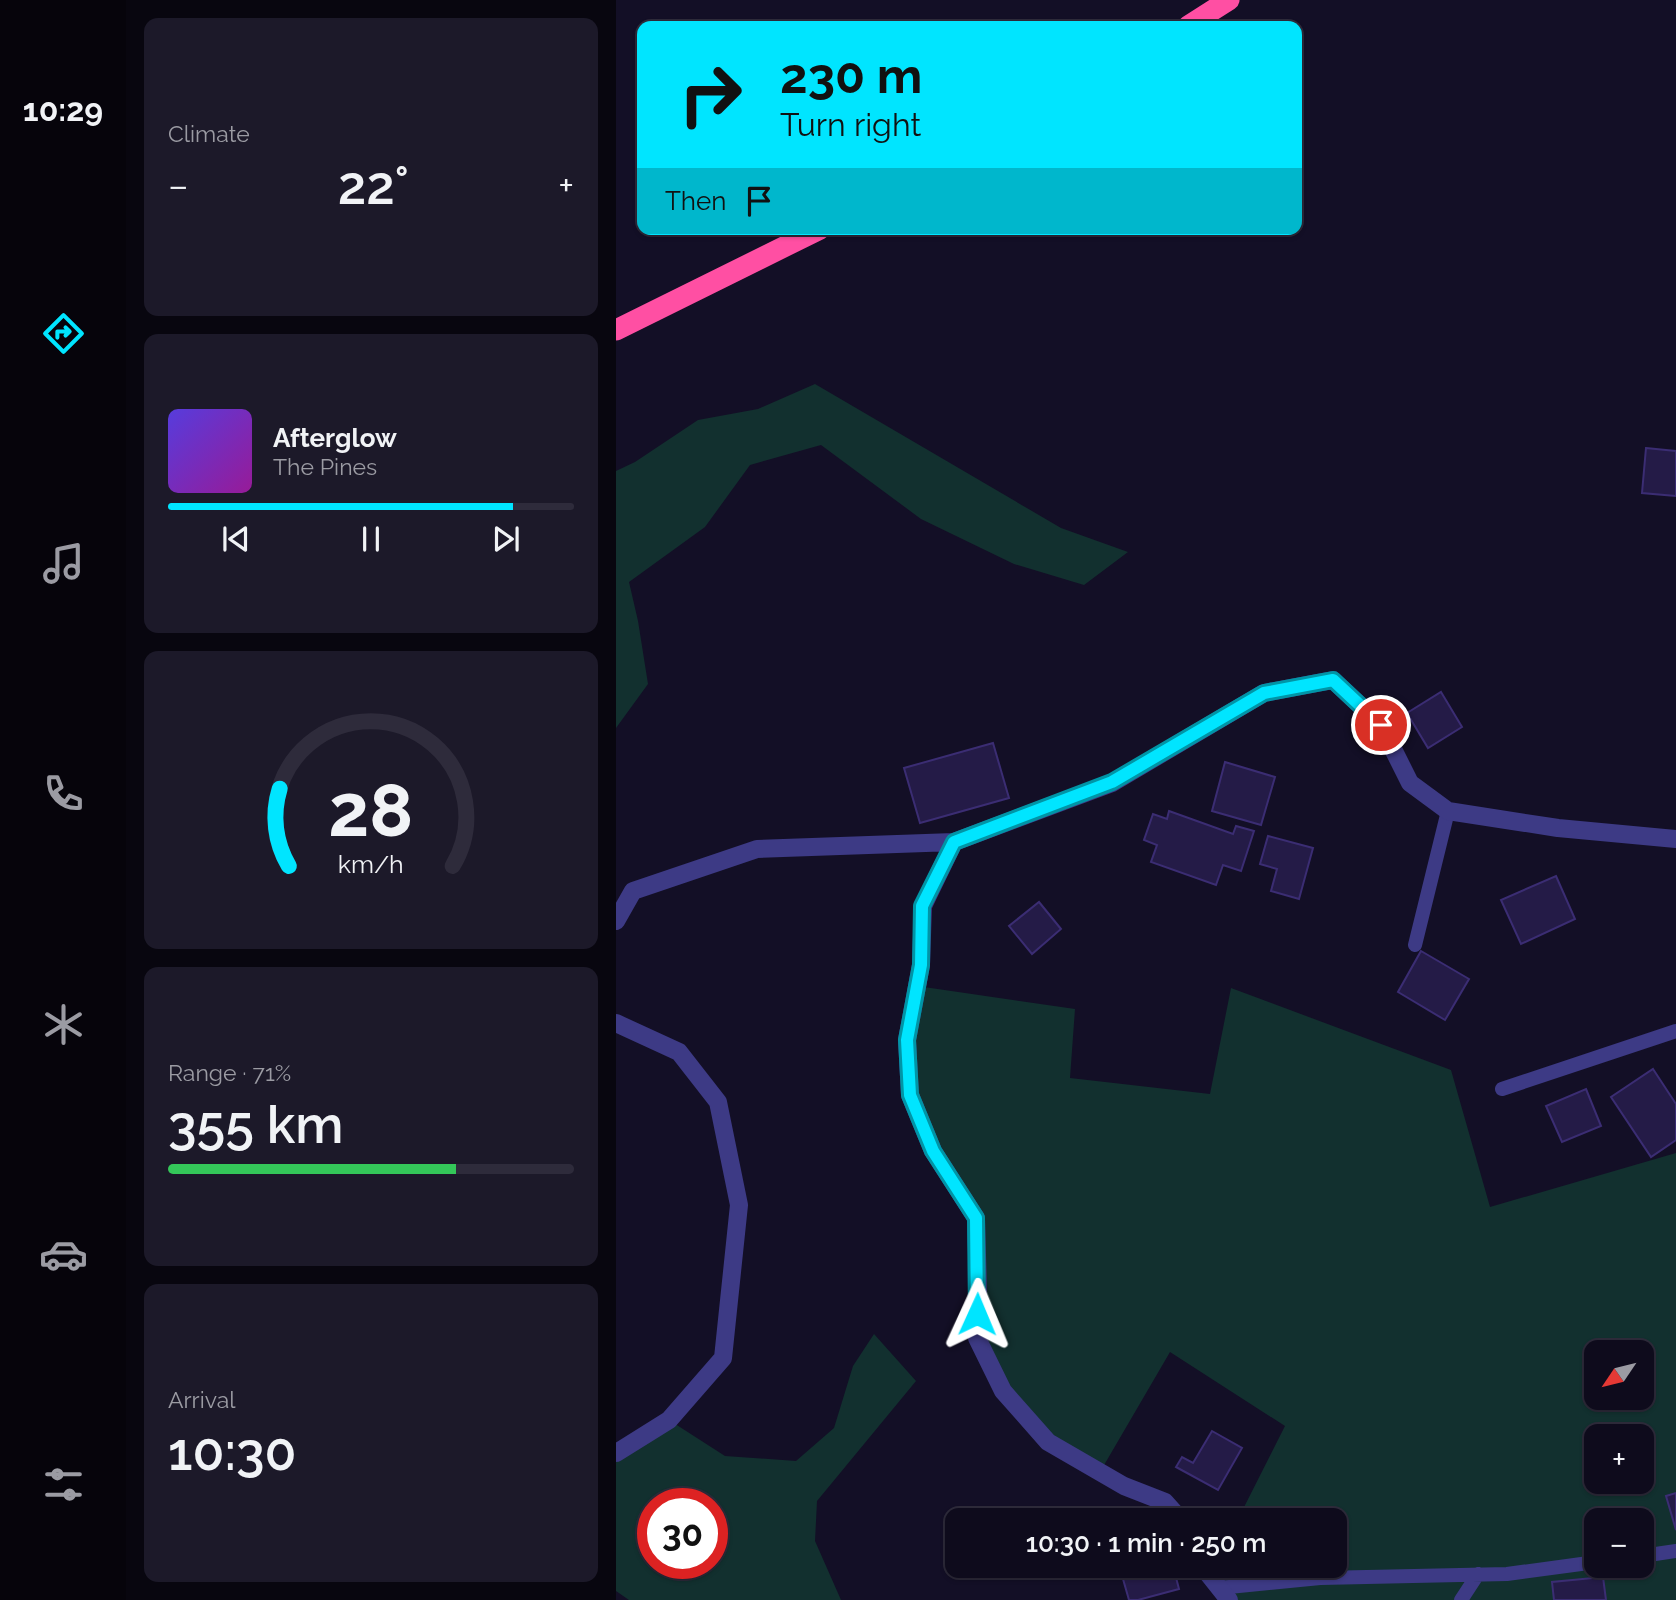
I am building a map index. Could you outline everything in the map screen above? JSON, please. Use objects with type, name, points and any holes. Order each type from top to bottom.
[{"type":"highway","points":[[1196,21],[1229,0]]},
{"type":"highway","points":[[623,327],[808,235]]},
{"type":"street","points":[[616,921],[633,891],[757,849],[954,842],[1112,782],[1264,693],[1333,680],[1381,725],[1410,783],[1448,811],[1558,828],[1676,839]]},
{"type":"street","points":[[954,842],[922,906],[921,965],[907,1040],[910,1095],[933,1151],[976,1218],[977,1338],[1003,1391],[1048,1442],[1124,1486],[1165,1502],[1170,1508]]},
{"type":"street","points":[[616,1023],[678,1052],[718,1102],[739,1205],[723,1358],[669,1420],[616,1453]]},
{"type":"street","points":[[1211,1578],[1224,1594]]},
{"type":"lane","points":[[1415,946],[1448,811]]},
{"type":"lane","points":[[1502,1089],[1676,1031]]},
{"type":"lane","points":[[1654,1554],[1676,1551]]},
{"type":"lane","points":[[1224,1594],[1320,1578],[1507,1574],[1584,1564]]},
{"type":"lane","points":[[1461,1600],[1478,1574]]},
{"type":"green space","points":[[815,384],[1061,528],[1128,552],[1084,585],[1014,564],[921,519],[821,445],[750,465],[705,527],[629,582],[648,684],[616,728],[616,471],[635,462],[698,420],[758,409]]},
{"type":"green space","points":[[917,986],[1075,1009],[1070,1078],[1210,1094],[1231,988],[1451,1070],[1490,1207],[1676,1153],[1676,1600],[1229,1600],[1219,1578],[1347,1578],[1347,1508],[1244,1508],[1285,1426],[1170,1352],[1100,1472],[1048,1442],[977,1338],[976,1218],[910,1095]]},
{"type":"green space","points":[[874,1334],[916,1381],[817,1501],[815,1541],[841,1600],[629,1600],[616,1591],[616,1453],[669,1420],[725,1456],[796,1461],[834,1428],[853,1366]]},
{"type":"building","points":[[1646,448],[1676,451],[1676,496],[1642,493]]},
{"type":"building","points":[[1441,692],[1462,727],[1428,748],[1407,713]]},
{"type":"building","points":[[993,743],[1009,798],[920,823],[904,768]]},
{"type":"building","points":[[1225,762],[1275,777],[1261,825],[1212,811]]},
{"type":"building","points":[[1169,811],[1233,834],[1236,826],[1254,831],[1241,871],[1223,865],[1216,885],[1151,862],[1157,845],[1144,840],[1153,814],[1167,819]]},
{"type":"building","points":[[1268,836],[1313,848],[1299,899],[1271,891],[1277,869],[1260,864]]},
{"type":"building","points":[[1556,876],[1575,919],[1521,944],[1501,900]]},
{"type":"building","points":[[1039,902],[1061,929],[1032,954],[1009,926]]},
{"type":"building","points":[[1421,951],[1469,979],[1445,1020],[1398,992]]},
{"type":"building","points":[[1653,1069],[1676,1104],[1676,1140],[1651,1157],[1611,1097]]},
{"type":"building","points":[[1586,1089],[1601,1126],[1562,1142],[1546,1106]]},
{"type":"building","points":[[1212,1431],[1242,1448],[1218,1490],[1176,1467],[1182,1457],[1193,1463]]},
{"type":"building","points":[[1676,1493],[1676,1530],[1666,1496]]},
{"type":"building","points":[[1123,1578],[1176,1578],[1179,1589],[1129,1600]]},
{"type":"building","points":[[1603,1578],[1606,1600],[1554,1600],[1552,1582]]},
{"type":"route","points":[[977,1314],[976,1218],[933,1151],[910,1095],[907,1040],[921,965],[922,906],[954,842],[1112,782],[1264,693],[1333,680],[1381,725]]}]
